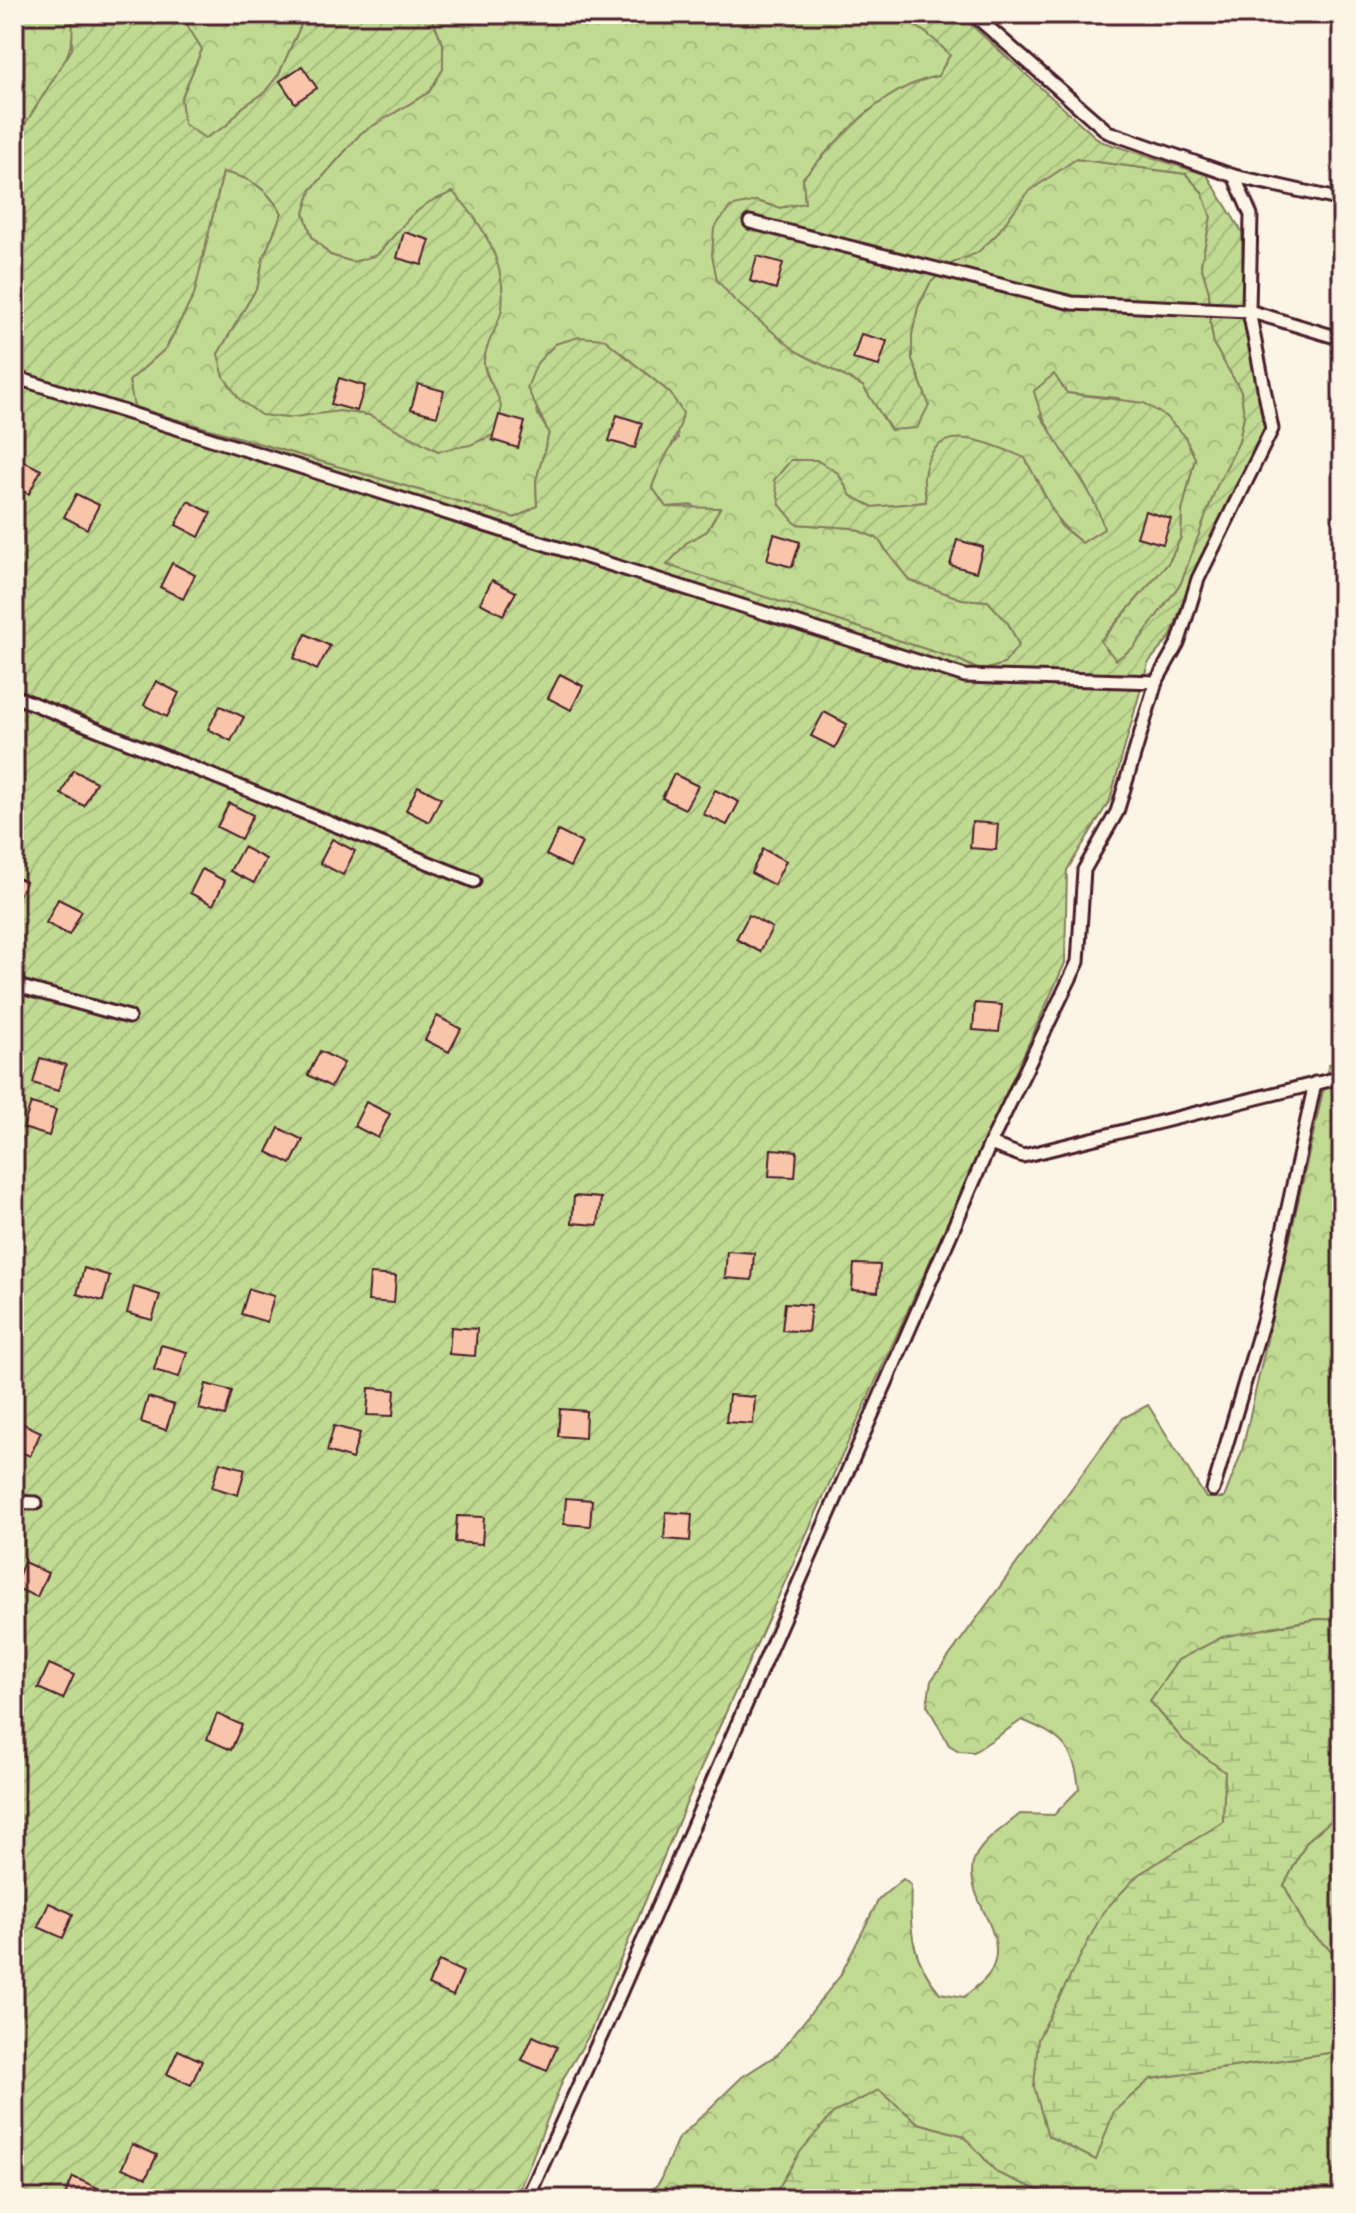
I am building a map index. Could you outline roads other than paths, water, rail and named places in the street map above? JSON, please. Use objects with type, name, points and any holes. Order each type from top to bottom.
[{"type":"lane","points":[[973,14],[1108,132],[1234,176],[1342,200]]},
{"type":"lane","points":[[527,2199],[619,1998],[990,1144],[1078,962],[1084,870],[1117,812],[1156,682],[1179,641],[1198,579],[1272,429],[1249,311],[1251,215],[1234,176]]},
{"type":"lane","points":[[750,222],[1072,303],[1249,311],[1342,339]]},
{"type":"lane","points":[[14,377],[965,676],[1156,682]]},
{"type":"lane","points":[[14,696],[474,881]]},
{"type":"lane","points":[[14,985],[129,1017]]},
{"type":"lane","points":[[990,1144],[1023,1156],[1342,1077]]},
{"type":"lane","points":[[1213,1490],[1265,1314],[1315,1083]]},
{"type":"lane","points":[[14,1502],[36,1503]]}]
